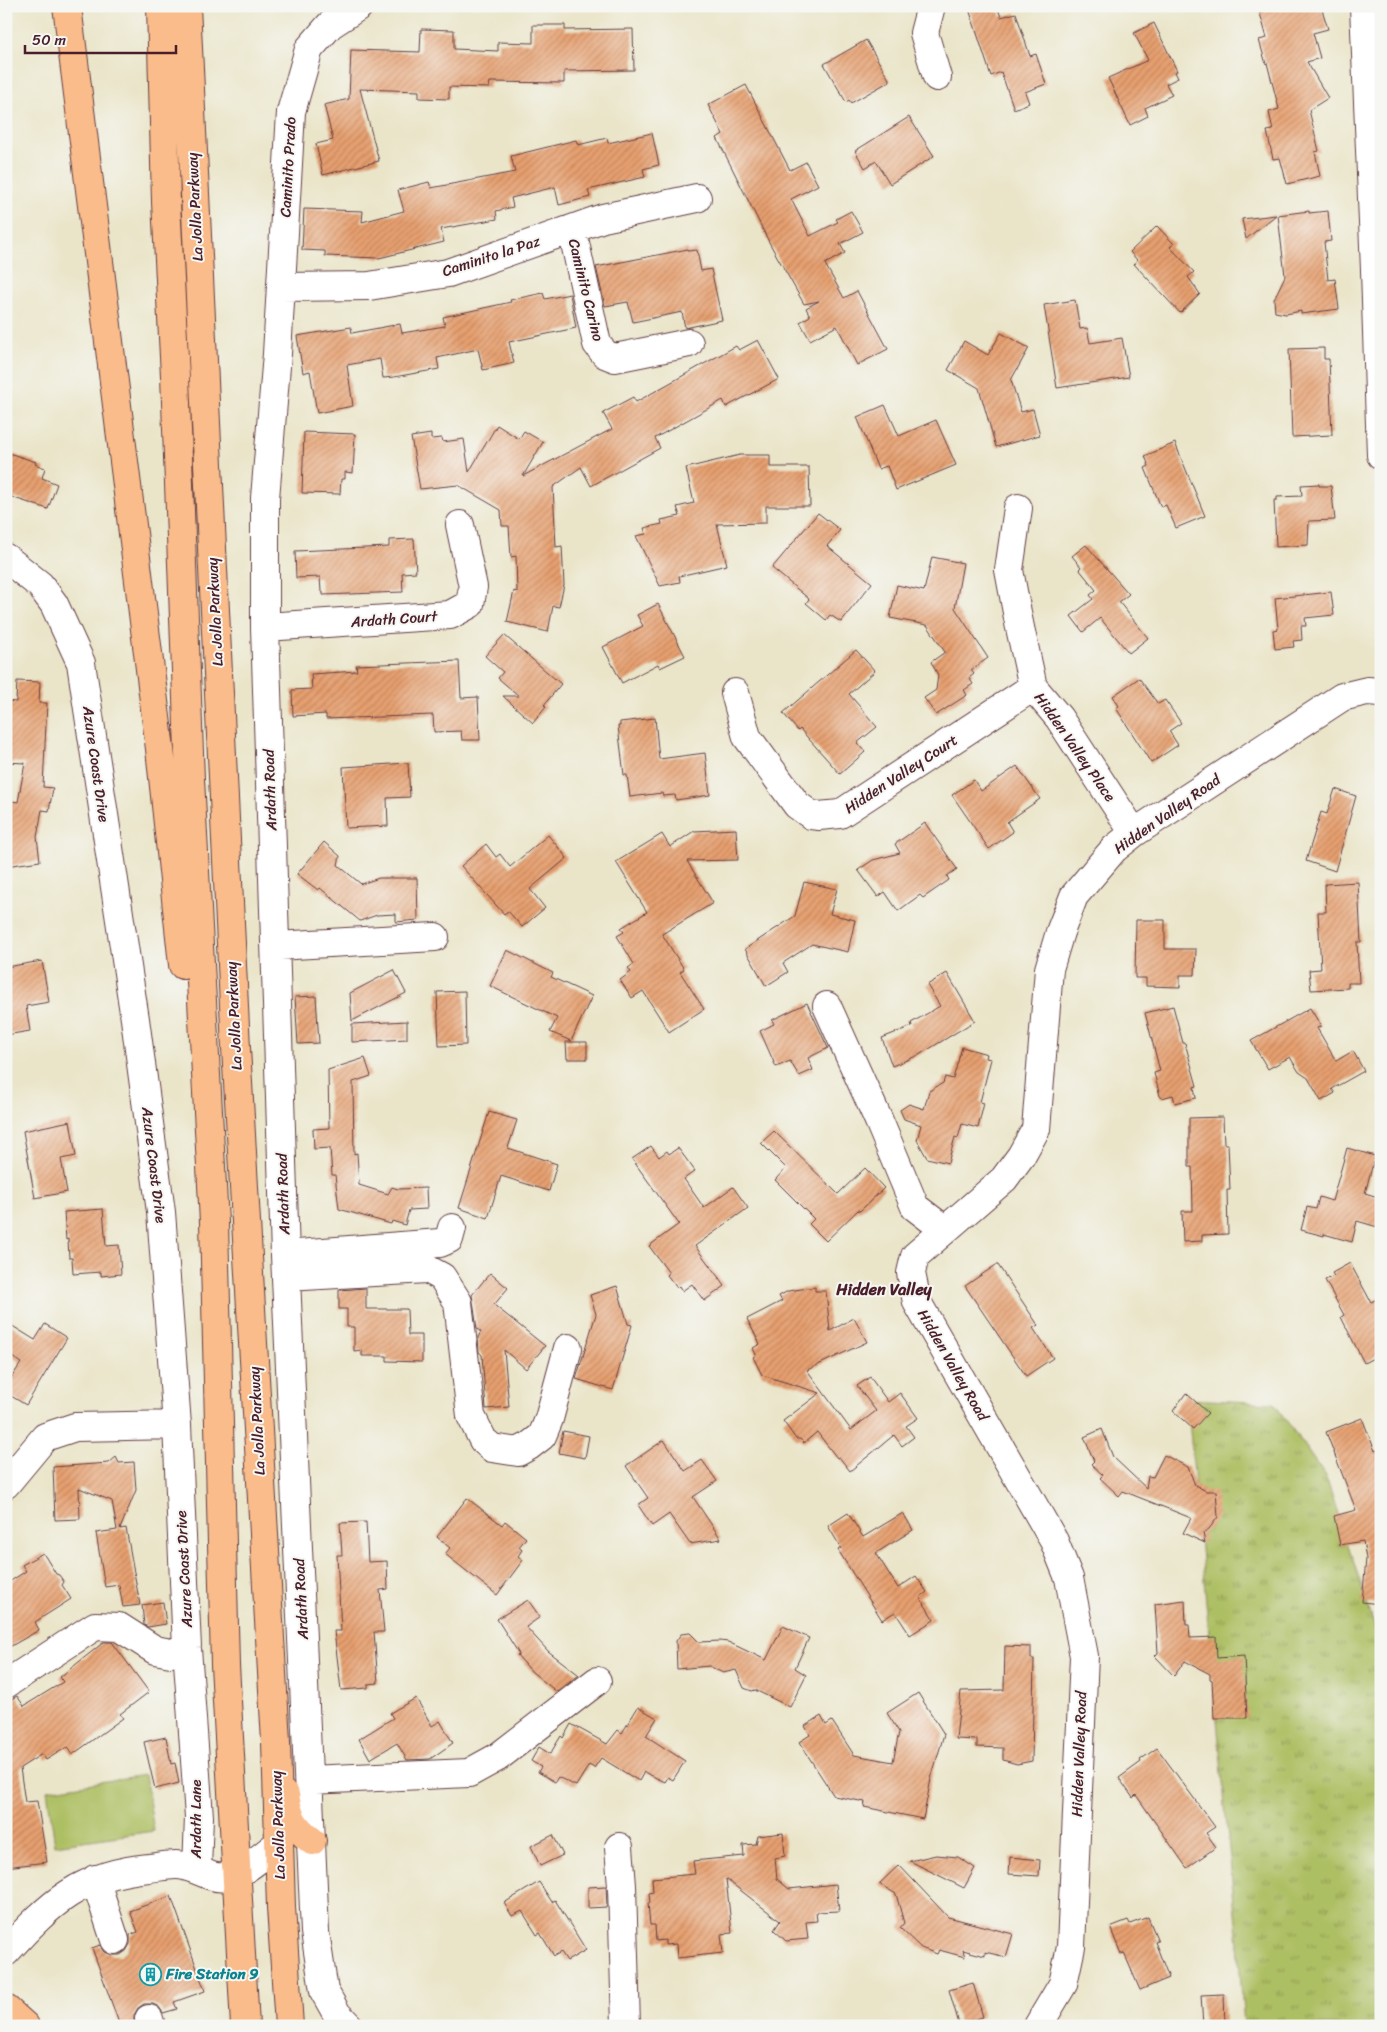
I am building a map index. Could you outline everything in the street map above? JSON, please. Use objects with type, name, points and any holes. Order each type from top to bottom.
[{"type":"main road","points":[[67,6],[160,749],[184,977],[211,1179]]},
{"type":"main road","name":"La Jolla Parkway","points":[[161,6],[166,202],[175,376],[190,779],[214,1222],[225,1665],[245,2026]]},
{"type":"main road","name":"La Jolla Parkway","points":[[186,6],[236,1048],[276,1742],[278,1844],[289,2026]]},
{"type":"main road","points":[[276,1742],[288,1813],[298,1831],[312,1842]]},
{"type":"main road","points":[[6,2009],[25,2026]]},
{"type":"street","name":"Caminito Prado","points":[[277,354],[291,112],[309,49],[330,25],[359,6]]},
{"type":"street","points":[[931,6],[924,33],[937,77]]},
{"type":"street","points":[[1364,6],[1381,455]]},
{"type":"street","name":"Caminito la Paz","points":[[281,287],[369,286],[448,273],[603,218],[697,198]]},
{"type":"street","name":"Caminito Carino","points":[[572,229],[597,344],[605,354],[615,358],[689,343]]},
{"type":"street","name":"Ardath Road","points":[[277,354],[264,498],[265,627],[286,1266],[315,1932],[324,1991],[337,2014],[349,2026]]},
{"type":"street","name":"Hidden Valley Place","points":[[1018,508],[1009,570],[1033,687],[1059,718],[1134,833]]},
{"type":"street","name":"Ardath Court","points":[[265,627],[450,615],[470,604],[473,587],[460,525]]},
{"type":"street","name":"Azure Coast Drive","points":[[6,558],[40,585],[54,604],[81,663],[135,1019],[161,1212],[177,1424],[195,1759]]},
{"type":"street","name":"Hidden Valley Court","points":[[735,693],[747,737],[797,805],[811,815],[819,816],[840,814],[1033,687]]},
{"type":"street","name":"Hidden Valley Road","points":[[1038,2026],[1063,1984],[1071,1948],[1084,1656],[1069,1578],[1054,1542],[917,1302],[911,1273],[916,1256],[1004,1180],[1021,1156],[1036,1129],[1049,969],[1060,932],[1074,896],[1114,849],[1134,833],[1342,697],[1367,691],[1381,692]]},
{"type":"street","points":[[276,946],[435,937]]},
{"type":"street","points":[[827,1006],[879,1121],[914,1207],[945,1230]]},
{"type":"street","points":[[286,1266],[440,1243],[449,1239],[452,1228]]},
{"type":"street","points":[[286,1266],[427,1269],[442,1277],[458,1302],[471,1416],[483,1440],[492,1448],[518,1452],[542,1436],[550,1419],[568,1348]]},
{"type":"street","points":[[6,1484],[45,1437],[75,1427],[177,1424]]},
{"type":"street","points":[[6,1684],[95,1626],[118,1627],[155,1650],[171,1653],[188,1648]]},
{"type":"street","points":[[309,1780],[469,1773],[498,1758],[597,1681]]},
{"type":"street","name":"Ardath Lane","points":[[6,1952],[55,1902],[95,1878],[129,1870],[177,1864],[197,1869],[199,1816],[195,1759]]},
{"type":"street","points":[[197,1869],[214,1877],[237,1875],[278,1844]]},
{"type":"street","points":[[619,1847],[626,2026]]},
{"type":"street","points":[[95,1878],[116,1940]]},
{"type":"green space","points":[[1187,1399],[1274,1403],[1326,1477],[1376,1631],[1381,1629],[1381,2026],[1244,2026]]},
{"type":"green space","points":[[145,1775],[154,1831],[55,1845],[47,1790]]},
{"type":"building","points":[[968,6],[997,6],[1001,17],[1016,13],[1030,56],[1036,54],[1046,84],[1025,92],[1029,103],[1014,109],[1001,72],[991,76]]},
{"type":"building","points":[[1258,6],[1321,6],[1328,29],[1313,33],[1320,58],[1307,62],[1328,98],[1309,110],[1319,151],[1315,152],[1320,176],[1287,184],[1280,158],[1273,159],[1267,131],[1273,130],[1269,112],[1279,109],[1259,40],[1267,38]]},
{"type":"building","points":[[1154,23],[1177,71],[1175,72],[1178,78],[1166,84],[1172,95],[1145,108],[1148,116],[1130,125],[1108,78],[1148,60],[1134,33]]},
{"type":"building","points":[[533,25],[565,25],[565,30],[633,29],[634,70],[564,71],[564,83],[490,82],[489,88],[449,87],[449,99],[419,98],[419,91],[360,89],[379,161],[323,175],[316,144],[333,140],[324,105],[349,99],[351,50],[420,52],[421,29],[454,30],[454,49],[498,51],[498,42],[533,43]]},
{"type":"building","points":[[866,40],[890,81],[851,103],[849,100],[846,102],[824,64]]},
{"type":"building","points":[[746,85],[790,170],[806,162],[818,185],[791,199],[810,236],[838,222],[836,219],[851,211],[863,232],[840,244],[845,253],[825,264],[844,298],[857,291],[888,349],[857,365],[837,326],[810,340],[800,322],[810,316],[806,308],[819,301],[804,304],[770,244],[717,138],[723,134],[708,105]]},
{"type":"building","points":[[909,117],[934,156],[890,184],[876,161],[865,168],[855,151]]},
{"type":"building","points":[[652,133],[659,165],[643,169],[645,177],[588,190],[590,197],[559,205],[555,187],[511,198],[513,207],[496,211],[497,219],[441,229],[444,242],[379,258],[325,256],[325,251],[302,250],[304,209],[363,211],[362,222],[404,211],[398,190],[429,182],[431,188],[515,172],[511,156],[576,140],[578,145],[607,138],[608,143]]},
{"type":"building","points":[[1309,211],[1309,213],[1328,211],[1331,241],[1324,242],[1328,280],[1335,279],[1339,309],[1301,314],[1301,311],[1286,314],[1275,312],[1274,299],[1285,276],[1278,215]]},
{"type":"building","points":[[1276,215],[1246,239],[1242,219]]},
{"type":"building","points":[[1157,226],[1174,244],[1170,247],[1194,272],[1188,277],[1200,294],[1180,313],[1134,264],[1137,260],[1130,252]]},
{"type":"building","points":[[688,249],[688,251],[697,250],[701,271],[711,269],[722,320],[685,328],[682,312],[633,322],[628,302],[605,306],[596,267]]},
{"type":"building","points":[[543,293],[545,299],[570,294],[576,328],[509,342],[514,363],[483,370],[478,349],[437,358],[439,369],[394,377],[383,378],[380,359],[347,365],[353,406],[317,413],[310,371],[303,373],[297,336],[351,327],[352,333],[400,324],[402,333],[445,326],[443,317]]},
{"type":"building","points":[[1075,300],[1080,329],[1087,328],[1090,343],[1122,338],[1129,377],[1057,388],[1044,305]]},
{"type":"building","points":[[1001,333],[1029,348],[1011,380],[1021,412],[1033,409],[1040,435],[996,447],[979,388],[948,370],[964,341],[988,355]]},
{"type":"building","points":[[758,340],[779,379],[726,407],[723,400],[655,438],[660,448],[591,486],[581,467],[553,487],[556,547],[562,546],[564,585],[559,607],[553,606],[548,632],[507,622],[514,591],[517,592],[516,556],[511,557],[509,526],[502,526],[501,510],[458,485],[420,489],[411,437],[431,434],[431,439],[442,438],[443,442],[464,439],[469,472],[497,425],[519,439],[524,431],[543,442],[523,476],[612,429],[603,413],[633,397],[636,402],[736,346],[739,350]]},
{"type":"building","points":[[1324,348],[1324,359],[1329,359],[1332,435],[1292,437],[1289,349]]},
{"type":"building","points":[[885,405],[899,436],[936,420],[956,465],[896,490],[887,466],[878,469],[857,417]]},
{"type":"building","points":[[304,432],[355,434],[353,473],[345,472],[345,479],[341,479],[340,494],[302,493]]},
{"type":"building","points":[[1175,443],[1205,516],[1176,528],[1166,505],[1161,507],[1145,468],[1149,466],[1145,456]]},
{"type":"building","points":[[6,452],[36,462],[35,464],[45,468],[42,478],[57,484],[48,509],[11,497],[12,495],[6,493]]},
{"type":"building","points":[[740,455],[770,455],[770,467],[809,467],[810,506],[766,506],[766,523],[717,524],[727,565],[679,576],[680,582],[660,586],[636,536],[646,534],[644,528],[662,524],[661,520],[680,516],[677,507],[694,503],[686,468]]},
{"type":"building","points":[[1319,484],[1319,486],[1331,486],[1335,520],[1309,521],[1308,545],[1276,547],[1274,500],[1277,500],[1277,497],[1302,496],[1301,485]]},
{"type":"building","points":[[818,513],[840,530],[827,546],[872,583],[841,622],[830,615],[826,620],[806,603],[809,599],[772,568]]},
{"type":"building","points":[[414,539],[416,572],[402,573],[403,592],[323,595],[320,577],[296,578],[295,551],[389,547],[389,540]]},
{"type":"building","points":[[1086,545],[1129,594],[1119,602],[1148,638],[1129,653],[1100,618],[1083,632],[1071,616],[1093,599],[1090,595],[1096,590],[1079,569],[1081,567],[1072,556]]},
{"type":"building","points":[[932,557],[963,563],[955,608],[988,658],[971,670],[974,674],[969,678],[973,684],[964,690],[967,695],[936,715],[924,698],[936,690],[938,675],[931,662],[945,652],[927,625],[890,618],[897,585],[924,591]]},
{"type":"building","points":[[1331,592],[1334,615],[1305,618],[1306,626],[1301,626],[1302,640],[1293,641],[1294,647],[1275,649],[1273,630],[1278,629],[1275,598]]},
{"type":"building","points":[[658,604],[685,656],[660,668],[658,664],[622,683],[603,647],[643,626],[637,615]]},
{"type":"building","points":[[504,635],[561,684],[544,705],[546,707],[533,723],[503,696],[519,696],[498,678],[503,672],[485,656]]},
{"type":"building","points":[[856,650],[875,671],[849,694],[877,727],[857,743],[865,752],[840,774],[783,713]]},
{"type":"building","points":[[459,661],[461,698],[478,697],[480,740],[462,740],[461,731],[434,732],[433,715],[326,719],[326,714],[293,716],[292,690],[312,689],[311,674],[357,671],[356,665]]},
{"type":"building","points":[[1139,678],[1158,704],[1165,700],[1181,723],[1169,731],[1178,745],[1151,763],[1116,708],[1119,706],[1113,696]]},
{"type":"building","points":[[17,681],[40,682],[39,703],[47,703],[43,787],[53,788],[49,811],[42,810],[37,837],[40,861],[6,866],[6,800],[18,802],[25,763],[6,762],[6,701],[16,702]]},
{"type":"building","points":[[655,718],[659,759],[705,753],[710,795],[676,800],[675,795],[663,796],[662,793],[630,797],[627,775],[624,775],[618,726],[620,726],[620,722]]},
{"type":"building","points":[[408,763],[410,797],[387,798],[388,826],[346,828],[343,767]]},
{"type":"building","points":[[1017,766],[1040,799],[1007,822],[1013,832],[989,849],[952,795],[974,780],[981,791]]},
{"type":"building","points":[[1335,789],[1356,796],[1335,871],[1306,861],[1321,812],[1327,814]]},
{"type":"building","points":[[925,823],[957,869],[947,876],[949,880],[923,898],[920,895],[898,911],[885,892],[878,897],[858,870],[873,860],[900,853],[895,844]]},
{"type":"building","points":[[736,829],[738,860],[687,861],[713,903],[662,934],[684,969],[680,972],[704,1009],[669,1032],[643,991],[632,998],[620,980],[631,972],[628,968],[634,964],[617,936],[624,932],[621,928],[647,912],[616,862],[662,834],[670,847],[694,831]]},
{"type":"building","points":[[548,835],[567,858],[530,889],[545,908],[522,927],[508,911],[504,914],[461,866],[486,844],[496,857],[500,854],[510,867]]},
{"type":"building","points":[[324,842],[340,856],[338,865],[361,884],[379,878],[417,878],[418,920],[396,922],[396,914],[377,915],[360,921],[320,888],[318,890],[297,874]]},
{"type":"building","points":[[804,882],[837,889],[830,914],[855,920],[848,952],[812,944],[783,963],[788,972],[766,986],[745,949],[795,916]]},
{"type":"building","points":[[1358,882],[1361,942],[1357,942],[1359,983],[1348,983],[1348,988],[1311,990],[1309,970],[1321,969],[1318,912],[1326,912],[1325,884]]},
{"type":"building","points":[[1136,920],[1165,920],[1165,949],[1196,949],[1195,975],[1180,975],[1180,987],[1146,986],[1146,978],[1135,978]]},
{"type":"building","points":[[507,950],[553,973],[551,977],[592,996],[571,1041],[550,1032],[557,1018],[490,986]]},
{"type":"building","points":[[42,961],[49,1002],[26,1006],[30,1031],[6,1035],[6,967]]},
{"type":"building","points":[[394,970],[406,993],[352,1021],[350,993]]},
{"type":"building","points":[[947,973],[975,1021],[919,1055],[892,1066],[882,1038],[912,1026],[911,1023],[940,1006],[927,985]]},
{"type":"building","points":[[465,991],[466,1045],[439,1046],[437,992]]},
{"type":"building","points":[[316,996],[319,1043],[298,1044],[295,997]]},
{"type":"building","points":[[807,1003],[828,1048],[808,1058],[813,1070],[799,1076],[790,1061],[776,1067],[760,1031],[774,1024],[772,1020]]},
{"type":"building","points":[[1173,1006],[1197,1086],[1194,1087],[1196,1098],[1175,1103],[1173,1095],[1162,1098],[1160,1096],[1154,1073],[1160,1071],[1145,1013]]},
{"type":"building","points":[[1310,1008],[1321,1026],[1317,1028],[1336,1061],[1353,1051],[1364,1071],[1332,1089],[1335,1093],[1321,1101],[1308,1078],[1299,1072],[1290,1057],[1268,1069],[1251,1041]]},
{"type":"building","points":[[407,1021],[407,1039],[352,1042],[352,1024]]},
{"type":"building","points":[[566,1042],[587,1042],[587,1059],[567,1059]]},
{"type":"building","points":[[962,1047],[987,1054],[986,1058],[991,1059],[980,1102],[984,1103],[978,1128],[962,1124],[958,1138],[955,1137],[948,1163],[927,1158],[917,1140],[921,1125],[904,1119],[900,1110],[909,1104],[924,1109],[929,1091],[943,1083],[945,1077],[953,1079]]},
{"type":"building","points":[[365,1058],[371,1076],[353,1082],[354,1154],[357,1153],[359,1185],[388,1194],[392,1187],[398,1189],[426,1188],[427,1209],[409,1210],[405,1225],[392,1221],[391,1224],[339,1209],[335,1175],[332,1175],[330,1148],[314,1149],[313,1129],[329,1128],[328,1070]]},
{"type":"building","points":[[489,1112],[517,1120],[508,1148],[557,1164],[549,1191],[501,1176],[488,1218],[459,1208]]},
{"type":"building","points":[[1223,1117],[1224,1144],[1228,1144],[1230,1190],[1227,1190],[1228,1234],[1202,1235],[1202,1241],[1183,1242],[1182,1211],[1193,1211],[1192,1167],[1189,1167],[1189,1118]]},
{"type":"building","points":[[70,1121],[76,1156],[61,1159],[67,1192],[35,1198],[23,1131]]},
{"type":"building","points":[[774,1131],[838,1194],[865,1168],[884,1188],[826,1241],[809,1224],[814,1219],[775,1180],[786,1168],[761,1143]]},
{"type":"building","points":[[651,1146],[659,1157],[667,1151],[669,1154],[678,1148],[695,1171],[684,1179],[704,1208],[733,1187],[748,1208],[695,1246],[725,1286],[704,1301],[692,1284],[682,1291],[679,1286],[677,1288],[667,1275],[669,1273],[649,1246],[679,1224],[632,1159]]},
{"type":"building","points":[[1347,1148],[1375,1156],[1365,1193],[1381,1198],[1381,1228],[1357,1221],[1352,1242],[1301,1230],[1307,1207],[1316,1209],[1319,1197],[1332,1201]]},
{"type":"building","points":[[103,1209],[106,1246],[119,1245],[121,1274],[101,1276],[101,1272],[73,1274],[72,1258],[69,1258],[68,1239],[66,1240],[64,1212]]},
{"type":"building","points":[[1350,1263],[1371,1302],[1381,1297],[1381,1354],[1364,1363],[1341,1317],[1344,1315],[1325,1280],[1334,1276],[1332,1273]]},
{"type":"building","points":[[998,1265],[1038,1325],[1033,1328],[1053,1358],[1026,1376],[965,1286]]},
{"type":"building","points":[[490,1273],[508,1288],[494,1305],[545,1346],[526,1369],[504,1350],[509,1407],[486,1409],[482,1355],[479,1352],[478,1337],[481,1332],[477,1329],[472,1295]]},
{"type":"building","points":[[617,1286],[628,1324],[632,1325],[613,1390],[576,1379],[596,1314],[590,1295]]},
{"type":"building","points":[[815,1287],[815,1291],[826,1291],[830,1331],[854,1318],[867,1342],[807,1370],[851,1430],[876,1411],[857,1386],[870,1377],[888,1402],[900,1393],[918,1418],[906,1426],[914,1437],[902,1446],[894,1435],[850,1471],[839,1457],[837,1458],[817,1432],[804,1443],[800,1439],[796,1439],[783,1421],[820,1393],[762,1375],[753,1357],[756,1355],[753,1348],[760,1344],[747,1319],[782,1301],[779,1296],[788,1291]]},
{"type":"building","points":[[366,1288],[366,1309],[407,1309],[408,1335],[422,1335],[422,1362],[387,1361],[387,1356],[362,1356],[362,1350],[354,1351],[354,1327],[347,1327],[347,1309],[339,1309],[339,1290]]},
{"type":"building","points":[[6,1322],[35,1340],[45,1324],[67,1338],[26,1405],[6,1393],[6,1386],[21,1363],[6,1353]]},
{"type":"building","points":[[1186,1393],[1208,1413],[1193,1429],[1173,1411]]},
{"type":"building","points":[[1362,1418],[1375,1451],[1377,1450],[1381,1460],[1381,1604],[1362,1602],[1366,1559],[1363,1541],[1340,1545],[1334,1516],[1356,1510],[1326,1432]]},
{"type":"building","points":[[1102,1429],[1113,1457],[1146,1488],[1148,1476],[1153,1477],[1164,1455],[1188,1467],[1195,1485],[1206,1491],[1216,1491],[1218,1517],[1209,1529],[1203,1533],[1205,1543],[1183,1533],[1191,1518],[1123,1491],[1119,1496],[1100,1478],[1103,1475],[1091,1464],[1094,1461],[1084,1437]]},
{"type":"building","points":[[563,1431],[589,1436],[585,1458],[559,1453]]},
{"type":"building","points":[[664,1440],[685,1471],[702,1460],[717,1481],[693,1497],[721,1539],[690,1544],[669,1514],[652,1526],[638,1505],[648,1498],[626,1466]]},
{"type":"building","points":[[116,1457],[119,1463],[134,1462],[136,1490],[120,1529],[126,1528],[140,1605],[123,1607],[119,1585],[105,1587],[96,1533],[117,1530],[112,1501],[79,1488],[80,1519],[55,1520],[53,1467],[109,1463]]},
{"type":"building","points":[[467,1498],[502,1525],[505,1521],[526,1538],[519,1547],[522,1550],[518,1556],[523,1560],[497,1595],[445,1554],[450,1548],[437,1537]]},
{"type":"building","points":[[848,1513],[863,1537],[903,1513],[913,1530],[876,1553],[898,1588],[916,1576],[927,1592],[920,1597],[934,1620],[910,1635],[895,1612],[882,1620],[838,1550],[841,1548],[828,1526]]},
{"type":"building","points":[[366,1522],[368,1562],[387,1561],[388,1589],[380,1590],[384,1632],[374,1632],[378,1683],[368,1684],[368,1688],[341,1690],[334,1631],[341,1631],[337,1555],[342,1555],[340,1523]]},
{"type":"building","points":[[43,1553],[56,1574],[64,1582],[62,1585],[71,1599],[35,1622],[39,1630],[6,1649],[6,1584],[26,1571],[22,1565]]},
{"type":"building","points":[[528,1600],[540,1617],[526,1627],[548,1651],[579,1675],[557,1692],[532,1672],[517,1655],[519,1654],[497,1619]]},
{"type":"building","points":[[1185,1600],[1186,1625],[1189,1625],[1190,1638],[1216,1637],[1217,1658],[1244,1656],[1247,1718],[1214,1718],[1210,1674],[1185,1661],[1174,1676],[1155,1656],[1158,1653],[1155,1604]]},
{"type":"building","points":[[163,1602],[166,1624],[148,1627],[144,1625],[142,1605]]},
{"type":"building","points":[[783,1626],[809,1638],[795,1668],[806,1675],[790,1707],[755,1690],[752,1691],[744,1688],[736,1670],[723,1673],[709,1666],[677,1669],[676,1641],[681,1634],[690,1633],[699,1642],[728,1642],[766,1660]]},
{"type":"building","points":[[104,1642],[112,1642],[149,1692],[120,1714],[123,1718],[72,1755],[67,1747],[46,1760],[42,1754],[20,1768],[25,1802],[37,1801],[47,1862],[6,1867],[6,1702],[17,1696],[24,1706],[63,1682],[60,1677]]},
{"type":"building","points":[[1005,1646],[1031,1647],[1031,1659],[1034,1659],[1032,1761],[1017,1764],[1003,1760],[1003,1748],[977,1747],[977,1740],[956,1739],[961,1691],[1004,1690]]},
{"type":"building","points":[[918,1693],[944,1734],[931,1779],[923,1819],[864,1807],[865,1802],[834,1796],[799,1742],[810,1735],[805,1726],[821,1716],[826,1725],[832,1721],[854,1755],[893,1762],[899,1732],[887,1713]]},
{"type":"building","points":[[416,1698],[432,1726],[440,1721],[453,1743],[430,1759],[407,1760],[397,1743],[370,1759],[359,1739],[393,1718],[390,1713]]},
{"type":"building","points":[[638,1707],[657,1718],[646,1736],[685,1761],[673,1780],[668,1777],[665,1782],[644,1772],[639,1781],[601,1758],[594,1768],[589,1765],[576,1786],[558,1777],[555,1782],[538,1772],[541,1767],[531,1761],[539,1747],[550,1754],[571,1724],[607,1744],[618,1730],[622,1733]]},
{"type":"building","points":[[166,1737],[171,1764],[175,1763],[179,1783],[155,1789],[144,1742]]},
{"type":"building","points":[[1157,1748],[1215,1827],[1206,1833],[1216,1847],[1187,1868],[1136,1795],[1133,1798],[1119,1778]]},
{"type":"building","points":[[783,1833],[785,1856],[775,1858],[777,1879],[789,1889],[836,1884],[839,1911],[816,1912],[817,1921],[806,1922],[808,1939],[786,1941],[774,1930],[780,1921],[726,1879],[732,1933],[721,1934],[723,1953],[677,1958],[676,1944],[665,1945],[665,1940],[656,1941],[655,1925],[650,1925],[648,1903],[650,1903],[649,1893],[653,1892],[652,1878],[695,1874],[693,1861],[744,1856],[743,1845],[756,1844],[758,1836]]},
{"type":"building","points":[[553,1835],[563,1855],[540,1866],[531,1846]]},
{"type":"building","points":[[936,1855],[958,1857],[975,1868],[964,1888],[910,1861]]},
{"type":"building","points":[[1010,1857],[1040,1860],[1039,1876],[1009,1874]]},
{"type":"building","points":[[899,1865],[948,1917],[1013,1934],[1006,1957],[985,1952],[985,1956],[963,1950],[965,1957],[939,1950],[937,1954],[921,1948],[900,1928],[904,1923],[896,1894],[879,1884]]},
{"type":"building","points":[[539,1882],[552,1902],[555,1900],[586,1950],[567,1961],[561,1952],[554,1956],[540,1933],[537,1935],[522,1911],[512,1916],[504,1903]]},
{"type":"building","points":[[606,1886],[607,1907],[588,1908],[588,1887]]},
{"type":"building","name":"Fire Station 9","points":[[171,1896],[205,1991],[174,2002],[177,2009],[163,2013],[159,2007],[153,2004],[144,2004],[138,2008],[134,2015],[134,2024],[120,2026],[92,1948],[100,1945],[105,1952],[112,1955],[120,1955],[126,1951],[130,1944],[130,1935],[138,1932],[130,1911]]},
{"type":"building","points":[[1148,1917],[1158,1941],[1155,1942],[1169,1978],[1140,1990],[1124,1953],[1121,1954],[1110,1927],[1128,1920],[1130,1924]]},
{"type":"building","points":[[973,1983],[983,2017],[959,2024],[949,1990]]},
{"type":"building","points":[[1224,1994],[1225,2026],[1203,2026],[1201,1995]]},
{"type":"place","name":"Fire Station 9","points":[[150,1974]]},
{"type":"district","name":"Hidden Valley","points":[[884,1289]]}]
